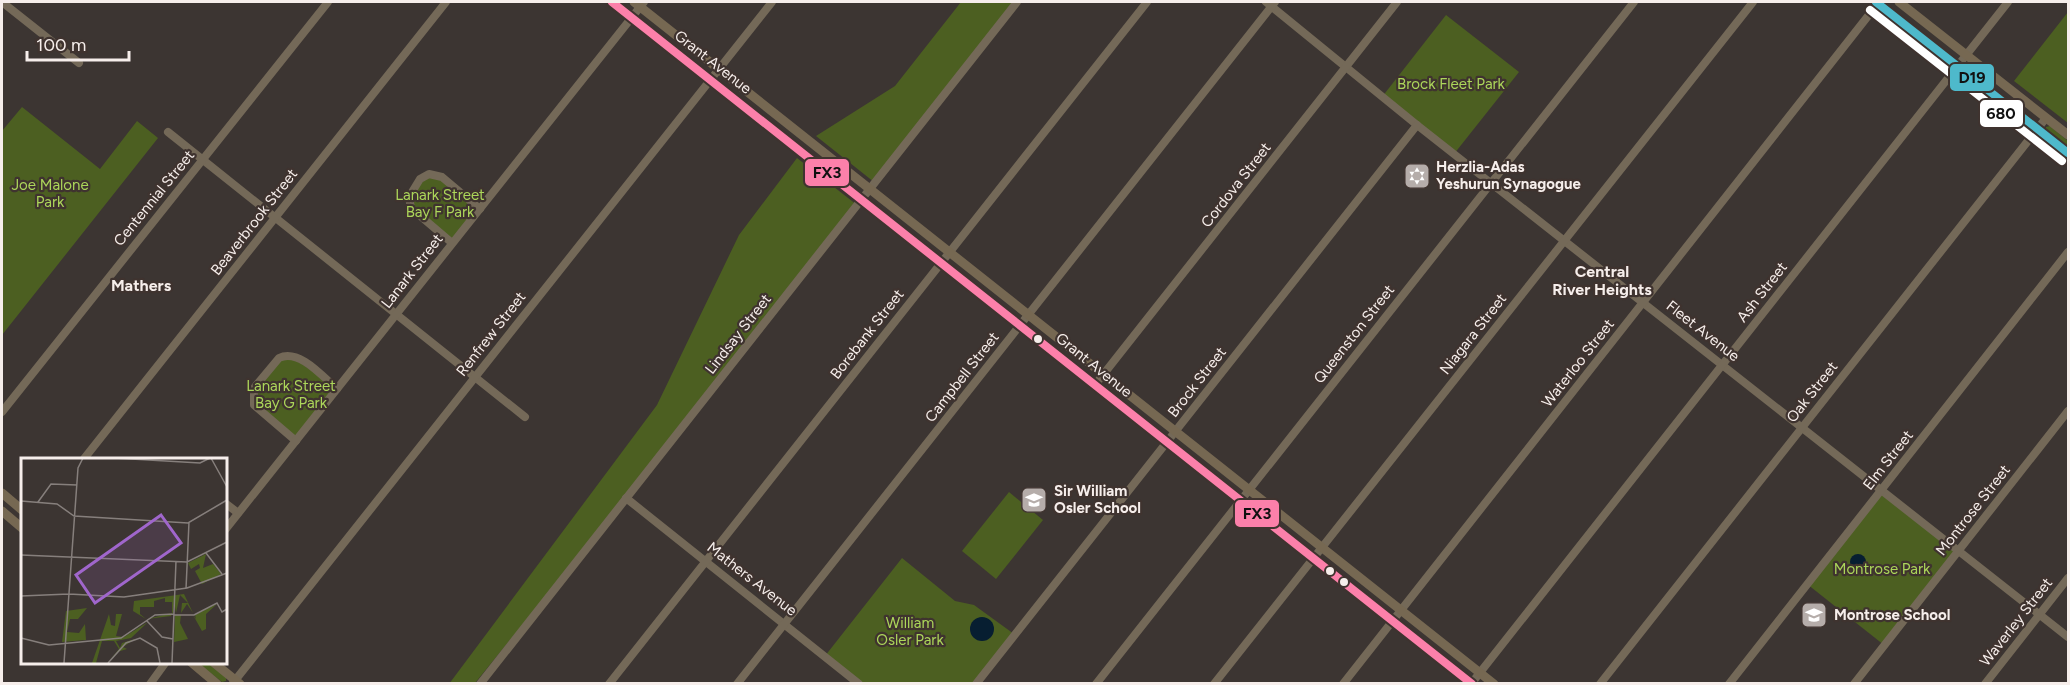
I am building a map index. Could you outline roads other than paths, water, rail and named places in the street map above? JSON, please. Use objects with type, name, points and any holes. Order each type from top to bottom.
[{"type":"main road","name":"Grant Avenue","points":[[612,2],[1021,324],[1166,443],[1472,683]]},
{"type":"main road","points":[[1878,2],[2068,153]]},
{"type":"main road","points":[[1899,2],[2068,135]]},
{"type":"main road","name":"Grant Avenue","points":[[639,3],[1174,432],[1494,684]]},
{"type":"main road","points":[[2,493],[21,509]]},
{"type":"main road","points":[[2,511],[21,527]]},
{"type":"main road","points":[[192,664],[218,684]]},
{"type":"main road","points":[[214,664],[236,682]]},
{"type":"street","points":[[2,2],[79,63]]},
{"type":"street","name":"Centennial Street","points":[[2,412],[328,2]]},
{"type":"street","name":"Beaverbrook Street","points":[[85,458],[446,2]]},
{"type":"street","name":"Renfrew Street","points":[[236,682],[474,377],[772,2]]},
{"type":"street","name":"Lindsay Street","points":[[480,684],[1017,2]]},
{"type":"street","name":"Borebank Street","points":[[609,684],[1147,2]]},
{"type":"street","name":"Cordova Street","points":[[1095,385],[1397,2]]},
{"type":"street","name":"Queenston Street","points":[[1096,684],[1634,2]]},
{"type":"street","name":"Niagara Street","points":[[1215,684],[1753,2]]},
{"type":"street","name":"Waterloo Street","points":[[1342,684],[1878,2]]},
{"type":"street","name":"Ash Street","points":[[1472,683],[2008,2]]},
{"type":"street","name":"Lanark Street","points":[[226,529],[631,17],[639,3]]},
{"type":"street","name":"Fleet Avenue","points":[[1271,3],[1417,125],[2068,637]]},
{"type":"street","name":"Campbell Street","points":[[737,684],[1271,3]]},
{"type":"street","name":"Oak Street","points":[[1600,684],[2046,118]]},
{"type":"street","name":"Brock Street","points":[[976,684],[1417,125]]},
{"type":"street","points":[[168,132],[525,417]]},
{"type":"street","points":[[452,243],[411,208],[409,196],[420,179],[429,174],[442,177],[480,208]]},
{"type":"street","name":"Elm Street","points":[[1729,684],[2068,252]]},
{"type":"street","points":[[296,441],[254,405],[254,388],[279,358],[291,356],[300,359],[337,389]]},
{"type":"street","name":"Montrose Street","points":[[1854,684],[2068,411]]},
{"type":"street","name":"Mathers Avenue","points":[[626,498],[859,684]]},
{"type":"street","points":[[226,504],[238,513]]},
{"type":"street","name":"Waverley Street","points":[[1985,684],[2068,578]]},
{"type":"street","points":[[150,684],[165,664]]},
{"type":"water","points":[[1858,554],[1864,556],[1866,562],[1864,568],[1858,570],[1852,568],[1850,562],[1852,556]]},
{"type":"water","points":[[982,617],[991,620],[994,629],[991,638],[982,641],[973,638],[970,629],[973,620]]},
{"type":"place","name":"Herzlia-Adas Yeshurun Synagogue","points":[[1417,176]]},
{"type":"place","name":"Sir William Osler School","points":[[1034,500]]},
{"type":"place","name":"Montrose School","points":[[1814,615]]},
{"type":"district","name":"Central River Heights","points":[[1602,280]]},
{"type":"district","name":"Mathers","points":[[141,285]]},
{"type":"park label","name":"Brock Fleet Park","points":[[1451,84]]},
{"type":"park label","name":"Joe Malone Park","points":[[50,194]]},
{"type":"park label","name":"Lanark Street Bay F Park","points":[[440,204]]},
{"type":"park label","name":"Lanark Street Bay G Park","points":[[291,394]]},
{"type":"park label","name":"Montrose Park","points":[[1882,569]]},
{"type":"park label","name":"William Osler Park","points":[[910,632]]}]
